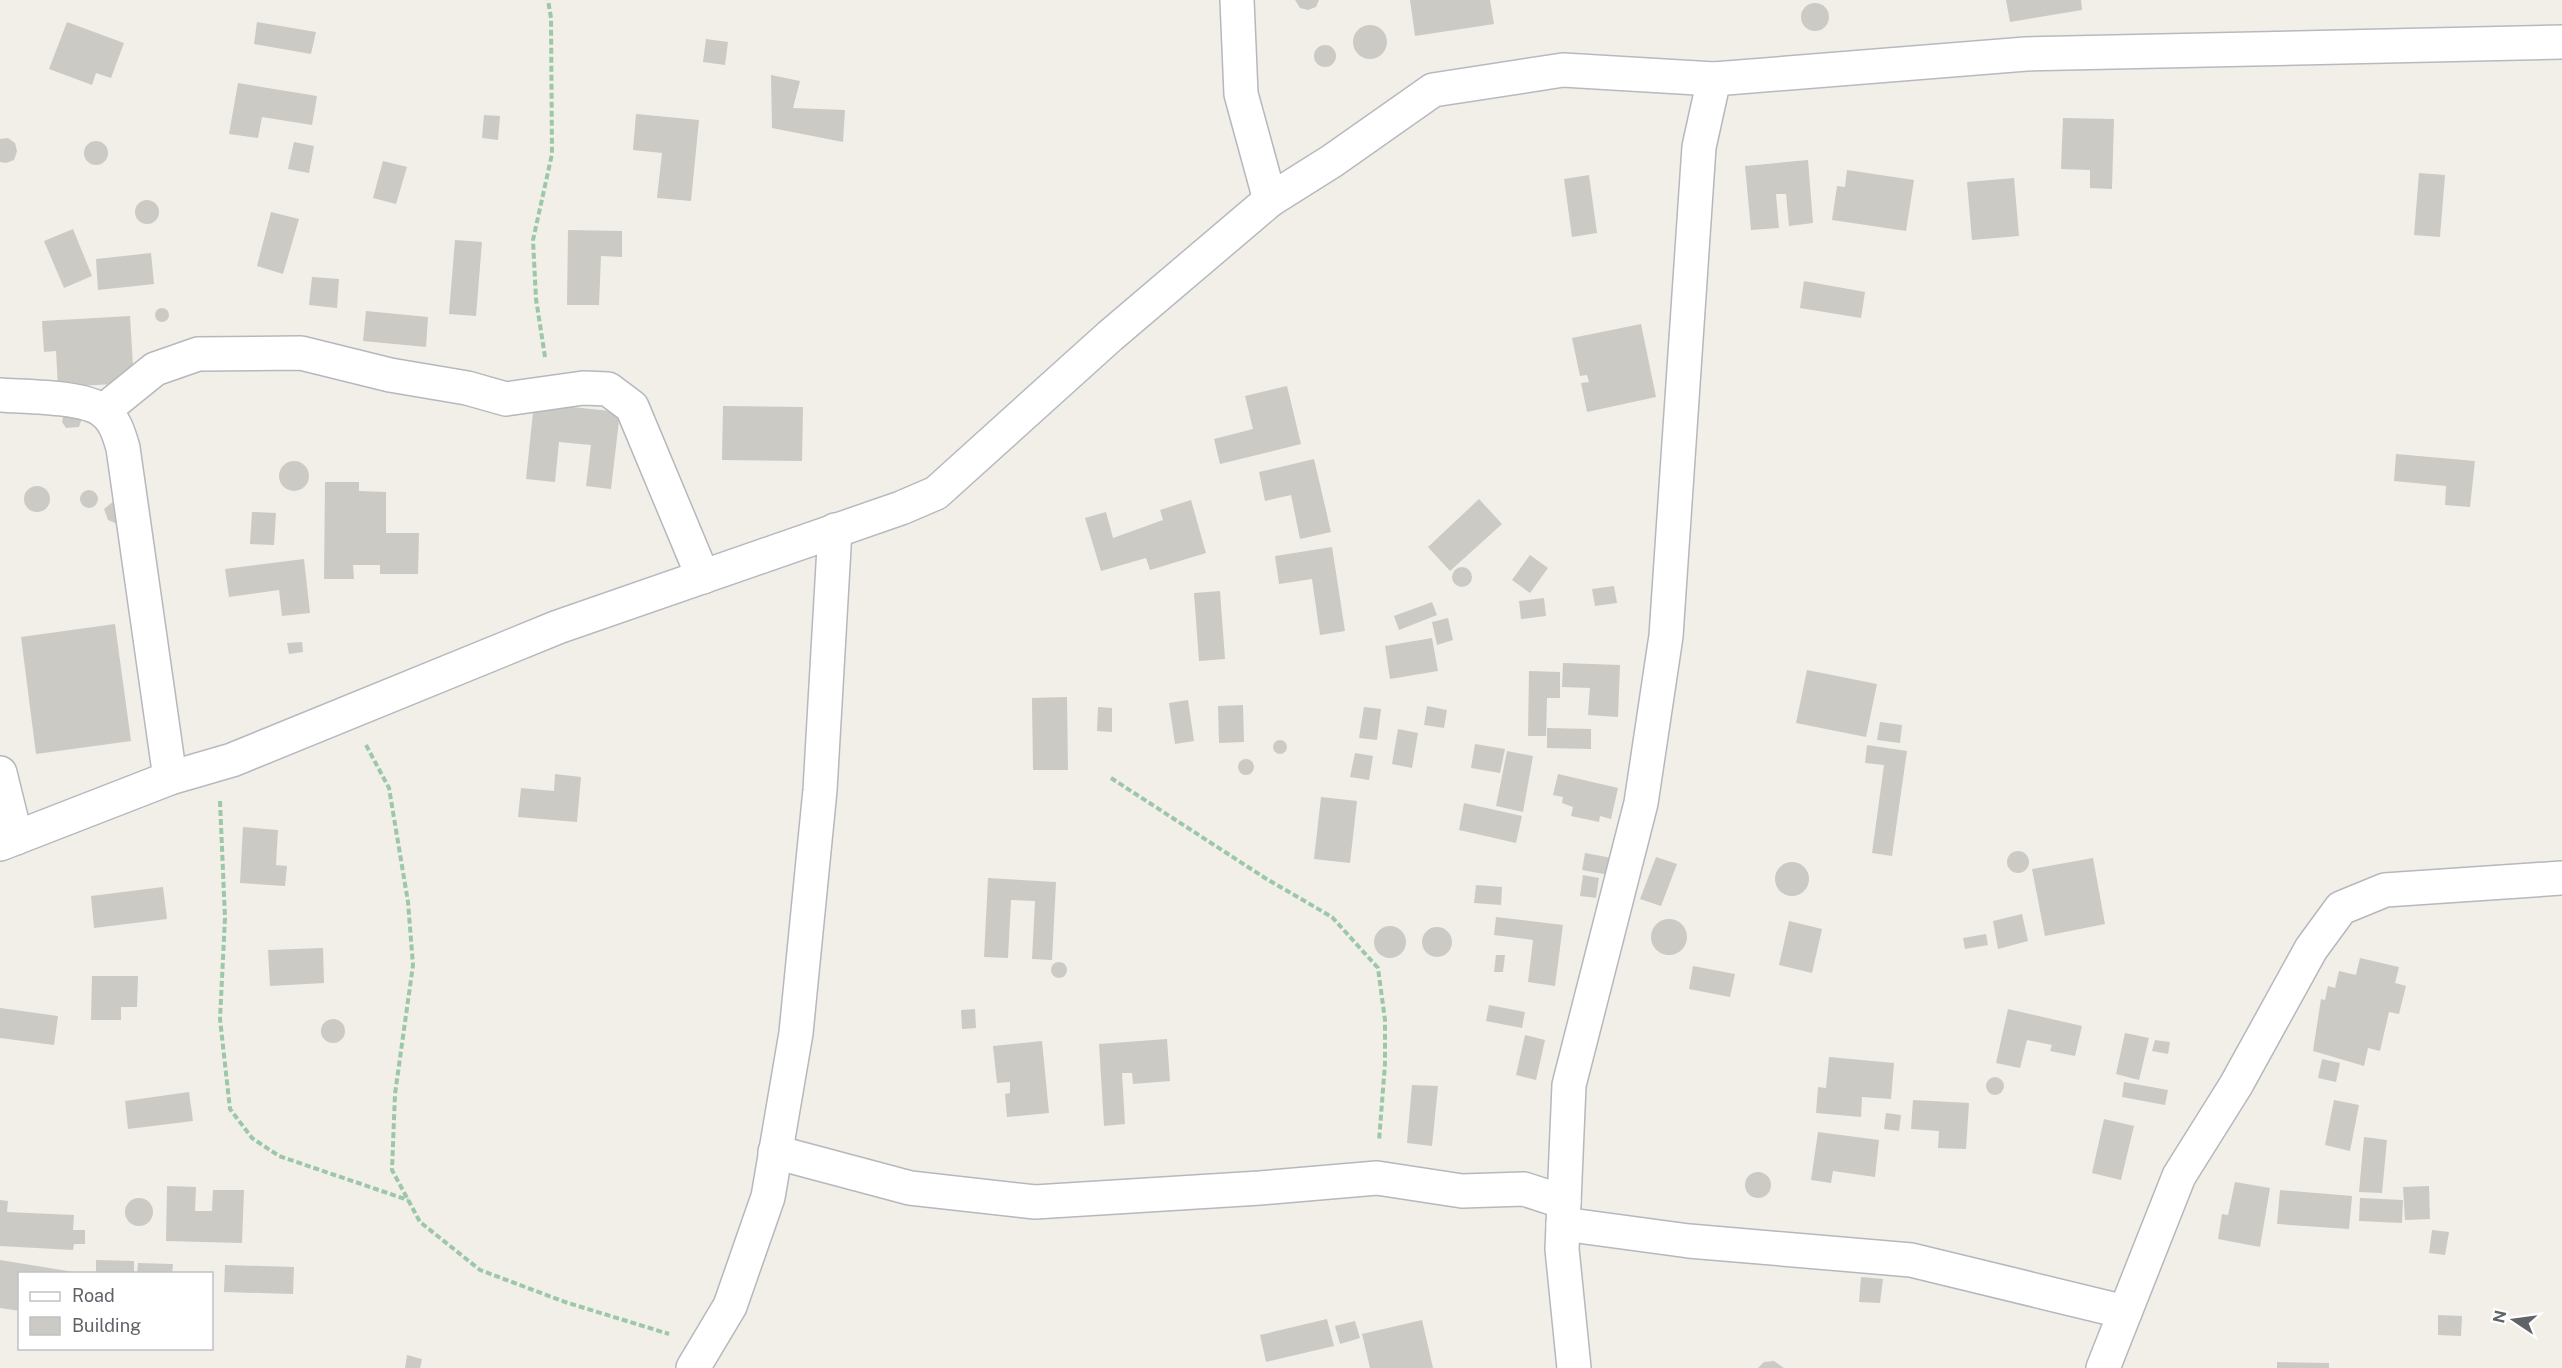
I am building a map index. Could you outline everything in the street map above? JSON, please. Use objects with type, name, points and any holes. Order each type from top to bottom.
[{"type":"street","points":[[1237,0],[1241,94],[1270,200]]},
{"type":"street","points":[[0,773],[8,841],[170,778],[219,764],[558,627],[835,531],[936,493],[1110,336],[1270,200],[1332,161],[1433,90],[1563,70],[1714,79],[2026,54],[2562,42]]},
{"type":"street","points":[[1574,1368],[1562,1249],[1569,1085],[1641,803],[1666,636],[1699,147],[1714,79]]},
{"type":"street","points":[[103,411],[155,369],[198,354],[302,353],[390,375],[467,388],[506,399],[583,388],[608,389],[632,407],[703,577]]},
{"type":"street","points":[[0,395],[84,403],[103,411],[117,427],[123,448],[170,778]]},
{"type":"street","points":[[700,1357],[730,1306],[768,1197],[796,1033],[820,790],[835,531]]},
{"type":"street","points":[[2103,1368],[2179,1176],[2236,1085],[2311,949],[2341,908],[2385,890],[2562,878]]},
{"type":"street","points":[[776,1152],[910,1188],[1035,1202],[1377,1178],[1462,1191],[1524,1189],[1563,1213],[1689,1241],[1911,1260],[2125,1312]]},
{"type":"path","points":[[548,0],[551,18],[552,154],[533,240],[536,299],[550,393]]},
{"type":"path","points":[[348,713],[389,788],[408,902],[413,965],[395,1094],[392,1170],[420,1222],[480,1270],[700,1357]]},
{"type":"path","points":[[219,764],[225,918],[220,1019],[230,1109],[252,1138],[279,1156],[409,1200]]},
{"type":"path","points":[[1111,778],[1265,878],[1332,917],[1378,968],[1385,1020],[1385,1064],[1377,1178]]},
{"type":"building","points":[[1295,0],[1319,0],[1316,7],[1308,10],[1300,8]]},
{"type":"building","points":[[1410,0],[1490,0],[1494,24],[1415,36]]},
{"type":"building","points":[[2006,0],[2081,0],[2082,10],[2010,22]]},
{"type":"building","points":[[1815,3],[1825,7],[1829,17],[1825,27],[1815,31],[1805,27],[1801,17],[1805,7]]},
{"type":"building","points":[[67,22],[124,43],[111,78],[96,73],[92,85],[49,69]]},
{"type":"building","points":[[257,22],[316,32],[311,54],[254,44]]},
{"type":"building","points":[[1370,25],[1382,30],[1387,42],[1382,54],[1370,59],[1358,54],[1353,42],[1358,30]]},
{"type":"building","points":[[706,39],[728,42],[725,65],[703,62]]},
{"type":"building","points":[[1325,45],[1333,48],[1336,56],[1333,64],[1325,67],[1317,64],[1314,56],[1317,48]]},
{"type":"building","points":[[771,75],[800,81],[793,108],[845,110],[843,142],[772,128]]},
{"type":"building","points":[[238,83],[317,96],[312,125],[262,117],[258,138],[229,134]]},
{"type":"building","points":[[636,114],[699,120],[691,201],[657,198],[662,153],[633,150]]},
{"type":"building","points":[[484,115],[500,116],[498,140],[482,138]]},
{"type":"building","points":[[2063,118],[2114,119],[2112,189],[2090,188],[2090,170],[2061,169]]},
{"type":"building","points":[[8,138],[15,143],[17,151],[14,160],[6,163],[0,162],[0,139]]},
{"type":"building","points":[[96,141],[105,144],[108,153],[105,162],[96,165],[87,162],[84,153],[87,144]]},
{"type":"building","points":[[294,142],[314,146],[309,173],[288,169]]},
{"type":"building","points":[[1808,160],[1813,223],[1789,226],[1786,194],[1776,194],[1779,228],[1751,230],[1745,166]]},
{"type":"building","points":[[383,161],[407,167],[396,204],[373,198]]},
{"type":"building","points":[[1847,170],[1914,180],[1906,231],[1832,220],[1837,186],[1845,187]]},
{"type":"building","points":[[2419,173],[2445,175],[2440,237],[2414,235]]},
{"type":"building","points":[[1589,175],[1597,233],[1572,237],[1564,179]]},
{"type":"building","points":[[2014,178],[2019,236],[1972,240],[1967,182]]},
{"type":"building","points":[[147,200],[156,203],[159,212],[156,221],[147,224],[138,221],[135,212],[138,203]]},
{"type":"building","points":[[271,212],[299,219],[283,274],[257,266]]},
{"type":"building","points":[[73,229],[92,276],[64,288],[44,241]]},
{"type":"building","points":[[568,230],[622,231],[622,257],[601,256],[599,305],[567,305]]},
{"type":"building","points":[[455,240],[482,242],[476,316],[449,314]]},
{"type":"building","points":[[151,253],[154,284],[98,290],[96,259]]},
{"type":"building","points":[[312,277],[339,279],[337,308],[309,305]]},
{"type":"building","points":[[1804,281],[1865,292],[1861,318],[1800,308]]},
{"type":"building","points":[[159,308],[165,308],[169,315],[165,322],[159,322],[155,318],[155,312]]},
{"type":"building","points":[[366,311],[428,317],[426,347],[363,341]]},
{"type":"building","points":[[130,316],[134,383],[58,387],[56,351],[44,352],[42,321]]},
{"type":"building","points":[[1641,324],[1656,397],[1587,412],[1581,383],[1589,382],[1587,375],[1580,376],[1572,338]]},
{"type":"building","points":[[1287,386],[1301,444],[1220,464],[1214,439],[1253,429],[1245,396]]},
{"type":"building","points":[[534,403],[620,412],[611,489],[586,486],[591,445],[559,442],[555,482],[526,479]]},
{"type":"building","points":[[723,406],[803,407],[802,461],[722,460]]},
{"type":"building","points":[[64,413],[82,418],[79,427],[66,428],[62,422]]},
{"type":"building","points":[[2396,454],[2475,461],[2470,507],[2445,505],[2446,486],[2394,481]]},
{"type":"building","points":[[1314,459],[1331,532],[1300,539],[1291,495],[1265,501],[1259,472]]},
{"type":"building","points":[[294,461],[305,465],[309,476],[305,487],[294,491],[283,487],[279,476],[283,465]]},
{"type":"building","points":[[325,482],[359,482],[359,491],[386,492],[386,533],[419,533],[418,574],[380,574],[380,565],[353,565],[354,579],[324,579]]},
{"type":"building","points":[[37,486],[46,490],[50,499],[46,508],[37,512],[28,508],[24,499],[28,490]]},
{"type":"building","points":[[85,490],[93,490],[98,495],[96,506],[85,508],[80,503],[80,495]]},
{"type":"building","points":[[1479,499],[1502,524],[1450,571],[1428,547]]},
{"type":"building","points":[[115,500],[119,523],[108,520],[104,509]]},
{"type":"building","points":[[1191,500],[1206,553],[1150,570],[1146,558],[1101,571],[1085,518],[1106,512],[1113,538],[1163,520],[1160,510]]},
{"type":"building","points":[[252,512],[276,513],[274,545],[250,544]]},
{"type":"building","points":[[1332,547],[1345,631],[1320,635],[1312,579],[1279,584],[1275,556]]},
{"type":"building","points":[[1530,555],[1548,568],[1530,593],[1512,580]]},
{"type":"building","points":[[304,559],[310,613],[282,616],[279,590],[229,597],[225,569]]},
{"type":"building","points":[[1462,567],[1469,570],[1472,577],[1469,584],[1462,587],[1455,584],[1452,577],[1455,570]]},
{"type":"building","points":[[1614,586],[1617,603],[1595,606],[1592,589]]},
{"type":"building","points":[[1220,591],[1225,659],[1199,661],[1194,593]]},
{"type":"building","points":[[1544,598],[1546,616],[1521,619],[1519,601]]},
{"type":"building","points":[[1432,602],[1437,615],[1399,630],[1394,616]]},
{"type":"building","points":[[1448,618],[1453,640],[1437,645],[1432,622]]},
{"type":"building","points":[[115,624],[131,741],[36,754],[21,637]]},
{"type":"building","points":[[1432,638],[1438,671],[1390,679],[1385,646]]},
{"type":"building","points":[[302,642],[303,652],[289,654],[287,643]]},
{"type":"building","points":[[1563,663],[1620,665],[1618,717],[1588,715],[1590,688],[1562,687]]},
{"type":"building","points":[[1807,670],[1877,684],[1866,737],[1796,723]]},
{"type":"building","points":[[1529,671],[1560,672],[1560,698],[1547,698],[1546,736],[1528,736]]},
{"type":"building","points":[[1067,697],[1068,770],[1033,770],[1032,698]]},
{"type":"building","points":[[1188,700],[1194,741],[1175,744],[1169,703]]},
{"type":"building","points":[[1243,705],[1244,742],[1219,743],[1218,706]]},
{"type":"building","points":[[1427,706],[1447,710],[1444,728],[1424,725]]},
{"type":"building","points":[[1098,707],[1112,708],[1112,732],[1097,731]]},
{"type":"building","points":[[1364,707],[1381,709],[1377,740],[1359,738]]},
{"type":"building","points":[[1880,722],[1902,725],[1900,743],[1877,740]]},
{"type":"building","points":[[1547,728],[1591,729],[1591,749],[1547,748]]},
{"type":"building","points":[[1398,729],[1418,733],[1412,768],[1392,764]]},
{"type":"building","points":[[1280,740],[1285,742],[1287,747],[1285,752],[1280,754],[1275,752],[1273,747],[1275,742]]},
{"type":"building","points":[[1475,744],[1505,749],[1500,773],[1471,768]]},
{"type":"building","points":[[1867,745],[1907,751],[1892,856],[1872,853],[1884,765],[1865,763]]},
{"type":"building","points":[[1507,751],[1533,756],[1523,812],[1496,806]]},
{"type":"building","points":[[1355,753],[1373,756],[1369,780],[1350,777]]},
{"type":"building","points":[[1246,759],[1252,761],[1254,767],[1252,773],[1246,775],[1240,773],[1238,767],[1240,761]]},
{"type":"building","points":[[555,774],[581,777],[577,822],[518,817],[521,788],[554,791]]},
{"type":"building","points":[[1558,774],[1618,788],[1611,819],[1600,816],[1599,822],[1571,816],[1573,807],[1562,803],[1563,797],[1553,795]]},
{"type":"building","points":[[1321,797],[1357,801],[1350,863],[1314,859]]},
{"type":"building","points":[[1464,803],[1522,816],[1516,843],[1459,830]]},
{"type":"building","points":[[243,827],[278,830],[276,865],[287,866],[285,886],[240,883]]},
{"type":"building","points":[[2018,851],[2026,854],[2029,862],[2026,870],[2018,873],[2010,870],[2007,862],[2010,854]]},
{"type":"building","points":[[1585,853],[1612,858],[1609,875],[1582,870]]},
{"type":"building","points":[[1656,857],[1677,864],[1661,906],[1640,899]]},
{"type":"building","points":[[2093,858],[2105,924],[2045,936],[2032,869]]},
{"type":"building","points":[[1792,862],[1804,867],[1809,879],[1804,891],[1792,896],[1780,891],[1775,879],[1780,867]]},
{"type":"building","points":[[1583,875],[1599,878],[1596,898],[1580,896]]},
{"type":"building","points":[[988,878],[1056,882],[1052,960],[1032,959],[1035,901],[1011,900],[1008,958],[984,957]]},
{"type":"building","points":[[1476,885],[1502,887],[1501,905],[1474,903]]},
{"type":"building","points":[[163,887],[167,919],[94,928],[91,896]]},
{"type":"building","points":[[2022,914],[2028,941],[1998,949],[1993,921]]},
{"type":"building","points":[[1496,917],[1563,925],[1555,986],[1528,982],[1533,940],[1494,935]]},
{"type":"building","points":[[1669,919],[1682,924],[1687,937],[1682,950],[1669,955],[1656,950],[1651,937],[1656,924]]},
{"type":"building","points":[[1789,921],[1822,929],[1812,973],[1779,965]]},
{"type":"building","points":[[1390,926],[1401,931],[1406,942],[1401,953],[1390,958],[1379,953],[1374,942],[1379,931]]},
{"type":"building","points":[[1437,927],[1443,928],[1451,936],[1451,948],[1443,956],[1437,957],[1431,956],[1423,948],[1422,942],[1423,936],[1431,928]]},
{"type":"building","points":[[1986,934],[1988,945],[1965,949],[1963,938]]},
{"type":"building","points":[[323,948],[324,983],[270,986],[268,950]]},
{"type":"building","points":[[1496,955],[1505,955],[1503,972],[1494,972]]},
{"type":"building","points":[[2360,958],[2399,967],[2395,983],[2406,986],[2399,1014],[2389,1012],[2380,1051],[2368,1048],[2364,1066],[2313,1051],[2321,999],[2325,1000],[2328,986],[2335,988],[2339,971],[2356,975]]},
{"type":"building","points":[[1059,962],[1067,970],[1059,978],[1051,970]]},
{"type":"building","points":[[1693,966],[1735,974],[1730,997],[1689,989]]},
{"type":"building","points":[[92,976],[138,976],[137,1007],[121,1007],[121,1020],[91,1020]]},
{"type":"building","points":[[1489,1005],[1525,1012],[1522,1028],[1486,1021]]},
{"type":"building","points":[[0,1008],[58,1016],[54,1045],[0,1038]]},
{"type":"building","points":[[975,1009],[976,1028],[962,1029],[961,1010]]},
{"type":"building","points":[[2008,1009],[2082,1026],[2075,1056],[2050,1051],[2052,1045],[2027,1040],[2020,1068],[1996,1063]]},
{"type":"building","points":[[333,1019],[342,1022],[345,1031],[342,1040],[333,1043],[324,1040],[321,1031],[324,1022]]},
{"type":"building","points":[[2125,1033],[2149,1038],[2139,1080],[2116,1074]]},
{"type":"building","points":[[1525,1035],[1545,1040],[1536,1080],[1516,1075]]},
{"type":"building","points":[[1167,1039],[1170,1081],[1133,1084],[1132,1073],[1122,1073],[1125,1124],[1104,1126],[1099,1044]]},
{"type":"building","points":[[2155,1040],[2170,1042],[2168,1054],[2152,1051]]},
{"type":"building","points":[[1042,1041],[1049,1113],[1007,1117],[1005,1094],[1010,1093],[1010,1082],[997,1083],[993,1046]]},
{"type":"building","points":[[1829,1057],[1894,1063],[1891,1099],[1862,1097],[1861,1117],[1816,1113],[1818,1087],[1826,1088]]},
{"type":"building","points":[[2322,1059],[2340,1063],[2336,1082],[2318,1078]]},
{"type":"building","points":[[1991,1077],[1999,1077],[2004,1082],[2002,1093],[1991,1095],[1986,1090],[1986,1082]]},
{"type":"building","points":[[2124,1082],[2168,1090],[2165,1105],[2122,1097]]},
{"type":"building","points":[[1412,1085],[1438,1086],[1432,1146],[1407,1143]]},
{"type":"building","points":[[189,1092],[193,1121],[128,1129],[125,1101]]},
{"type":"building","points":[[1913,1100],[1969,1103],[1966,1149],[1938,1148],[1939,1131],[1911,1129]]},
{"type":"building","points":[[2334,1100],[2359,1105],[2350,1151],[2325,1145]]},
{"type":"building","points":[[1886,1113],[1901,1115],[1899,1131],[1884,1129]]},
{"type":"building","points":[[2104,1119],[2134,1126],[2121,1180],[2092,1173]]},
{"type":"building","points":[[1818,1132],[1879,1140],[1875,1177],[1833,1171],[1831,1183],[1811,1180]]},
{"type":"building","points":[[2364,1137],[2387,1140],[2382,1193],[2359,1192]]},
{"type":"building","points":[[1758,1172],[1767,1176],[1771,1185],[1767,1194],[1758,1198],[1749,1194],[1745,1185],[1749,1176]]},
{"type":"building","points":[[2235,1182],[2270,1188],[2260,1247],[2218,1239],[2222,1214],[2228,1215]]},
{"type":"building","points":[[167,1186],[196,1187],[195,1211],[212,1211],[213,1190],[244,1190],[242,1243],[166,1241]]},
{"type":"building","points":[[2429,1186],[2430,1219],[2405,1220],[2403,1187]]},
{"type":"building","points":[[2280,1190],[2352,1196],[2349,1229],[2277,1224]]},
{"type":"building","points":[[139,1198],[149,1202],[153,1212],[149,1222],[139,1226],[129,1222],[125,1212],[129,1202]]},
{"type":"building","points":[[2360,1198],[2403,1200],[2402,1223],[2359,1221]]},
{"type":"building","points":[[0,1200],[8,1201],[7,1212],[74,1215],[73,1230],[85,1230],[85,1244],[74,1244],[73,1250],[0,1246]]},
{"type":"building","points":[[2432,1230],[2449,1232],[2445,1255],[2429,1253]]},
{"type":"building","points":[[0,1260],[74,1272],[18,1272],[18,1311],[0,1308]]},
{"type":"building","points":[[96,1260],[134,1261],[134,1272],[96,1272]]},
{"type":"building","points":[[138,1263],[173,1264],[172,1272],[137,1272]]},
{"type":"building","points":[[225,1265],[294,1267],[293,1294],[224,1292]]},
{"type":"building","points":[[1861,1277],[1883,1279],[1880,1303],[1859,1302]]},
{"type":"building","points":[[2438,1315],[2462,1316],[2461,1336],[2438,1335]]},
{"type":"building","points":[[1327,1319],[1334,1346],[1266,1362],[1260,1335]]},
{"type":"building","points":[[1422,1320],[1433,1368],[1370,1368],[1362,1334]]},
{"type":"building","points":[[1355,1321],[1360,1338],[1340,1344],[1335,1326]]},
{"type":"building","points":[[407,1355],[422,1359],[420,1368],[405,1368]]},
{"type":"building","points":[[1774,1361],[1784,1368],[1758,1368],[1764,1362]]},
{"type":"building","points":[[2277,1362],[2329,1363],[2329,1368],[2277,1368]]}]
